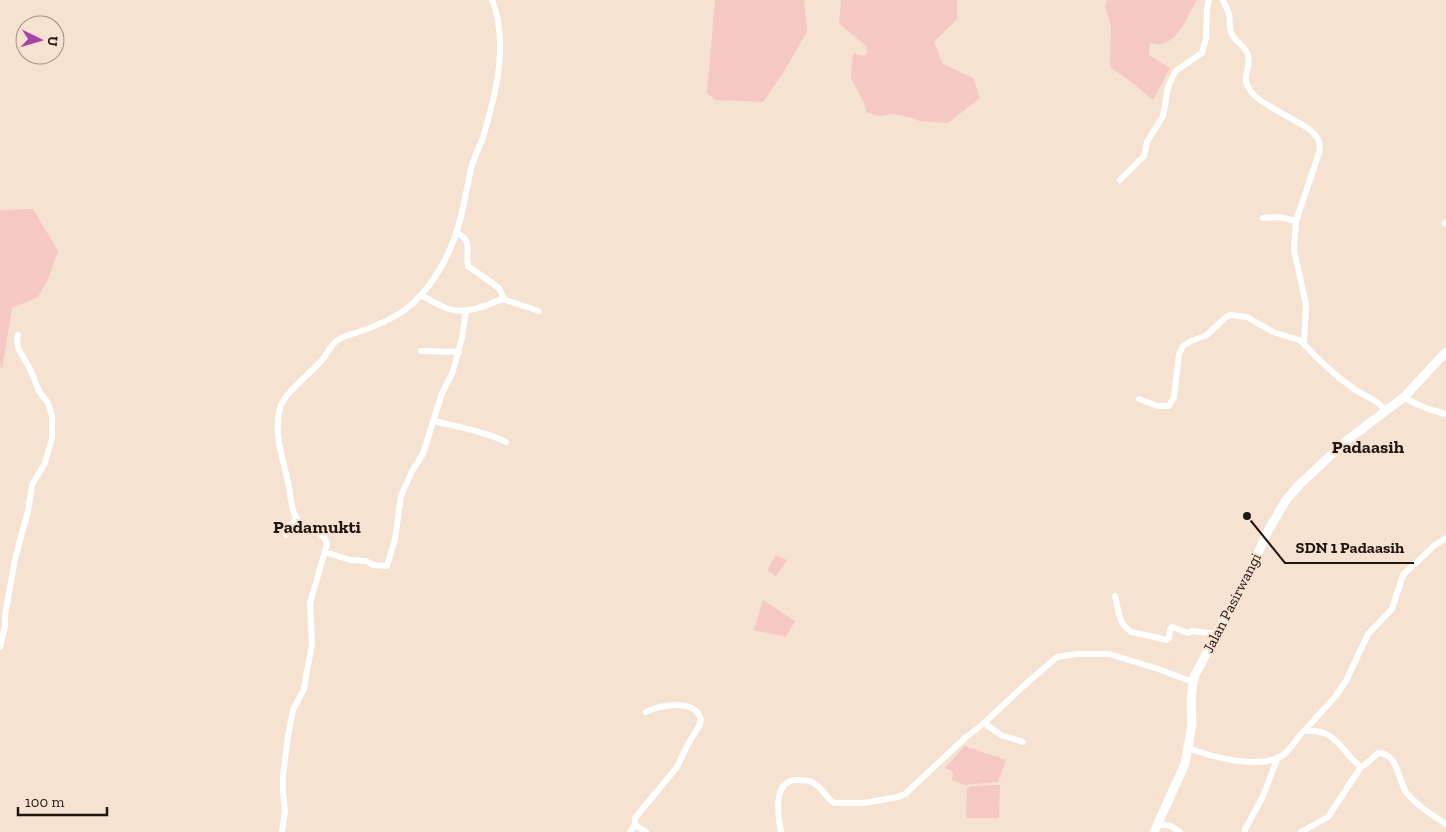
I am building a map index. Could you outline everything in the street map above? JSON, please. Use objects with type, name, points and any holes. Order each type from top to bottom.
[{"type":"street","points":[[282,832],[285,810],[283,775],[288,736],[293,710],[306,682],[312,644],[310,603],[327,544],[324,537],[317,531],[300,525],[296,519],[279,442],[278,420],[280,406],[287,396],[324,358],[336,340],[367,329],[406,309],[421,295],[452,246],[473,163],[494,100],[499,40],[498,21],[492,0]]},
{"type":"street","points":[[1120,180],[1144,156],[1148,142],[1163,116],[1168,87],[1174,74],[1202,53],[1206,38],[1209,0]]},
{"type":"street","points":[[1223,0],[1229,14],[1232,35],[1248,56],[1245,75],[1249,88],[1262,102],[1308,129],[1319,140],[1319,153],[1296,220],[1294,250],[1306,304],[1304,344]]},
{"type":"street","points":[[1263,218],[1279,217],[1296,220]]},
{"type":"street","points":[[456,232],[465,237],[469,246],[468,266],[499,288],[505,300]]},
{"type":"street","points":[[421,295],[438,305],[452,310],[466,310],[505,300],[539,311]]},
{"type":"street","points":[[325,552],[352,560],[367,561],[373,565],[387,566],[395,539],[402,496],[412,471],[422,454],[442,392],[452,374],[459,352],[466,310]]},
{"type":"street","points":[[1139,398],[1158,406],[1169,406],[1174,397],[1180,354],[1183,346],[1207,335],[1226,317],[1231,315],[1247,316],[1273,332],[1299,340],[1320,362],[1360,393],[1377,401],[1386,412]]},
{"type":"street","points":[[0,647],[12,576],[32,487],[45,463],[52,438],[52,416],[48,403],[39,391],[30,369],[18,348],[18,334]]},
{"type":"street","points":[[421,351],[459,352]]},
{"type":"street","name":"Jalan Pasirwangi","points":[[1156,828],[1183,771],[1192,725],[1191,701],[1193,682],[1203,659],[1247,577],[1268,529],[1286,500],[1301,483],[1346,441],[1404,397],[1446,352]]},
{"type":"street","points":[[1404,397],[1422,407],[1446,414]]},
{"type":"street","points":[[434,421],[474,430],[506,442]]},
{"type":"street","points":[[286,535],[290,525],[296,519]]},
{"type":"street","points":[[1188,748],[1212,756],[1237,760],[1268,761],[1278,757],[1293,745],[1346,682],[1368,634],[1392,609],[1403,574],[1434,546],[1446,538]]},
{"type":"street","points":[[1115,596],[1120,621],[1132,632],[1167,640],[1172,627],[1188,633],[1192,631],[1218,634]]},
{"type":"street","points":[[781,832],[779,796],[782,787],[788,782],[800,780],[812,782],[834,803],[864,804],[898,796],[906,792],[1057,657],[1078,654],[1109,654],[1193,682]]},
{"type":"street","points":[[630,832],[635,824],[634,819],[677,767],[701,720],[698,713],[692,708],[679,706],[662,706],[646,712]]},
{"type":"street","points":[[984,723],[1001,735],[1023,742]]},
{"type":"street","points":[[1304,731],[1313,730],[1328,735],[1340,744],[1361,766]]},
{"type":"street","points":[[1302,832],[1328,817],[1361,766],[1378,753],[1390,758],[1407,793],[1446,824]]},
{"type":"street","points":[[1245,832],[1245,828],[1263,796],[1278,757]]},
{"type":"street","points":[[635,824],[646,832]]},
{"type":"street","points":[[1156,828],[1171,826],[1180,832]]},
{"type":"shaded area","points":[[715,0],[804,0],[807,32],[763,102],[716,100],[707,93]]},
{"type":"shaded area","points":[[841,0],[957,0],[957,19],[934,42],[943,64],[973,78],[980,98],[948,123],[919,121],[893,114],[878,116],[866,112],[864,103],[851,78],[853,53],[863,56],[868,53],[866,46],[839,23]]},
{"type":"shaded area","points":[[1107,0],[1197,0],[1174,37],[1162,44],[1150,43],[1149,55],[1170,68],[1153,100],[1110,67],[1111,25],[1105,6]]},
{"type":"shaded area","points":[[0,208],[1,210],[33,209],[58,251],[49,277],[38,297],[12,308],[2,370],[0,363]]},
{"type":"shaded area","points":[[776,555],[787,560],[776,576],[767,571]]},
{"type":"shaded area","points":[[763,600],[795,621],[786,637],[754,630]]},
{"type":"shaded area","points":[[965,746],[1006,760],[998,782],[965,785],[952,780],[953,772],[945,768]]},
{"type":"shaded area","points":[[1000,785],[999,818],[966,818],[967,788],[970,786]]},
{"type":"place","name":"SDN 1 Padaasih","points":[[1247,516]]},
{"type":"district","name":"Padaasih","points":[[1368,447]]},
{"type":"district","name":"Padamukti","points":[[317,527]]}]
